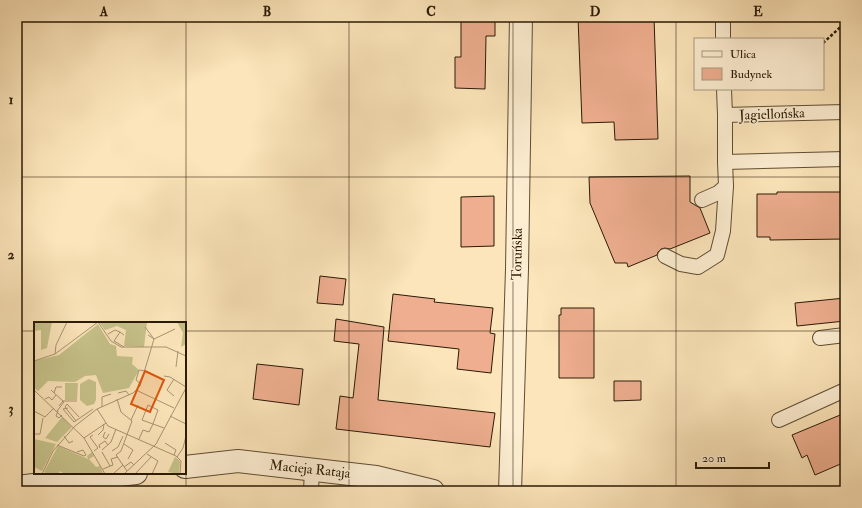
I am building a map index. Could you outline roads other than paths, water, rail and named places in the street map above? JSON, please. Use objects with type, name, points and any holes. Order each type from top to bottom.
[{"type":"street","name":"Toruńska","points":[[510,491],[517,261],[521,17]]},
{"type":"street","name":"Macieja Rataja","points":[[186,467],[238,461],[376,476],[433,491]]},
{"type":"street","points":[[17,487],[128,474]]},
{"type":"lane","points":[[723,17],[723,38]]},
{"type":"lane","name":"Jagiellońska","points":[[724,90],[725,115],[845,112]]},
{"type":"lane","points":[[665,256],[681,264],[698,267],[717,255],[723,231],[726,186],[725,115]]},
{"type":"lane","points":[[726,162],[845,159]]},
{"type":"lane","points":[[702,200],[718,193],[726,186]]},
{"type":"lane","points":[[820,338],[845,335]]},
{"type":"lane","points":[[779,420],[845,390]]},
{"type":"lane","points":[[311,491],[312,469]]}]
